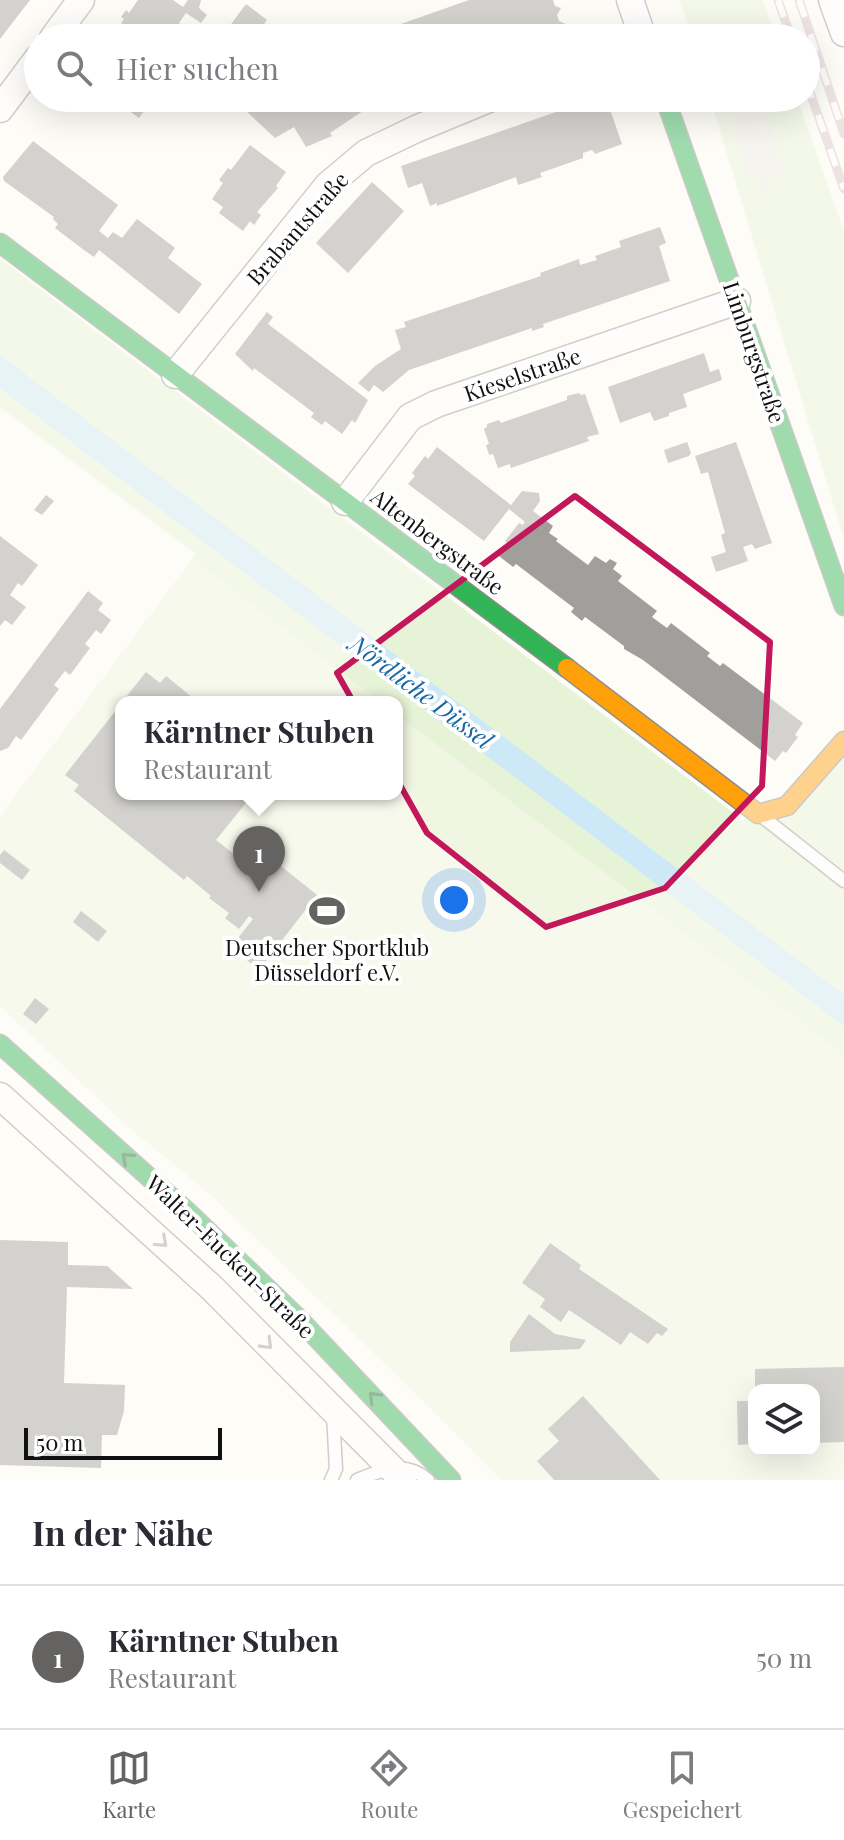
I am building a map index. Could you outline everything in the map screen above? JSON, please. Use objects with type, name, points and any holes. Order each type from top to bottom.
[{"type":"street","points":[[63,24],[81,0]]},
{"type":"street","points":[[630,0],[638,24]]},
{"type":"street","points":[[832,0],[844,33]]},
{"type":"street","points":[[0,109],[24,77]]},
{"type":"street","name":"Brabantstraße","points":[[175,375],[328,185],[366,153],[457,112]]},
{"type":"street","name":"Limburgstraße","points":[[670,112],[844,606]]},
{"type":"street","name":"Altenbergstraße","points":[[0,243],[758,814]]},
{"type":"street","name":"Kieselstraße","points":[[345,502],[410,417],[436,404],[737,301]]},
{"type":"street","points":[[758,814],[787,806],[844,741]]},
{"type":"street","name":"Walter-Eucken-Straße","points":[[0,1044],[200,1223],[298,1318],[451,1480]]},
{"type":"street","name":"Walter-Eucken-Straße","points":[[0,1096],[212,1288],[333,1410],[414,1477]]},
{"type":"lane","name":"Altenbergstraße","points":[[758,814],[844,881]]},
{"type":"lane","points":[[331,1480],[336,1469],[333,1410]]},
{"type":"lane","points":[[357,1480],[414,1477],[428,1454]]},
{"type":"highlighted area","points":[[575,496],[770,642],[762,786],[665,888],[546,927],[427,833],[337,673]]},
{"type":"green space","points":[[680,0],[763,0],[771,24],[688,24]]},
{"type":"green space","points":[[714,112],[802,112],[844,231],[844,539]]},
{"type":"green space","points":[[0,259],[743,820],[844,756],[844,1055],[403,720],[403,696],[372,696],[192,559],[195,553],[0,407]]},
{"type":"green space","name":"Deutscher Sportklub Düsseldorf e.V.","points":[[192,559],[372,696],[115,696],[115,800],[403,800],[403,720],[844,1055],[844,1480],[501,1480],[211,1195],[126,1125],[0,1006],[0,816]]},
{"type":"shaded area","points":[[735,112],[765,112],[786,171],[768,178],[771,192],[761,199],[754,177],[748,178],[731,129]]},
{"type":"water","name":"Nördliche Düssel","points":[[0,355],[844,995],[844,1026],[0,388]]},
{"type":"building","points":[[0,0],[30,0],[0,39]]},
{"type":"building","points":[[138,0],[173,0],[183,7],[188,0],[201,0],[199,8],[207,15],[201,23],[186,13],[180,24],[122,24],[124,19],[121,17],[126,10],[129,13]]},
{"type":"building","points":[[469,0],[553,0],[555,6],[561,8],[557,15],[559,21],[566,24],[401,24]]},
{"type":"building","points":[[246,4],[267,20],[264,24],[231,24]]},
{"type":"building","points":[[247,112],[362,112],[330,133],[332,136],[306,147],[294,127],[275,138]]},
{"type":"building","points":[[556,112],[611,112],[622,144],[595,154],[592,150],[583,153],[583,158],[540,173],[542,177],[518,185],[516,177],[437,206],[437,203],[430,206],[422,183],[408,188],[401,166]]},
{"type":"building","points":[[33,141],[118,205],[99,231],[108,238],[113,232],[122,238],[137,219],[175,248],[168,258],[202,284],[179,314],[99,250],[94,257],[55,228],[58,224],[54,217],[4,181],[3,177]]},
{"type":"building","points":[[250,145],[286,172],[276,186],[278,188],[257,212],[261,215],[254,225],[250,221],[243,231],[219,213],[223,207],[212,199],[223,183],[219,180]]},
{"type":"building","points":[[372,182],[404,211],[348,273],[316,243]]},
{"type":"building","points":[[660,227],[666,243],[659,246],[670,281],[543,324],[544,327],[532,331],[532,328],[409,370],[383,392],[374,385],[369,392],[358,383],[375,366],[401,349],[395,330],[406,327],[404,322],[541,276],[540,273],[579,259],[580,265],[597,260],[595,256],[621,247],[619,241]]},
{"type":"building","points":[[267,312],[273,317],[268,324],[368,400],[355,423],[352,420],[342,434],[325,421],[322,425],[311,417],[314,413],[254,368],[253,371],[235,354]]},
{"type":"building","points":[[704,353],[710,372],[719,369],[722,380],[683,394],[687,407],[669,413],[669,416],[654,421],[650,412],[620,423],[608,387]]},
{"type":"building","points":[[579,393],[585,394],[599,434],[587,437],[589,441],[511,468],[510,464],[498,468],[486,445],[489,444],[484,429],[487,424],[499,420],[501,423]]},
{"type":"building","points":[[687,442],[691,453],[689,456],[668,463],[664,450]]},
{"type":"building","points":[[736,442],[772,543],[755,549],[752,544],[743,547],[748,561],[716,572],[711,557],[726,552],[721,535],[725,533],[708,472],[701,474],[695,456]]},
{"type":"building","points":[[437,447],[511,505],[522,491],[539,493],[540,501],[533,511],[553,526],[549,533],[558,539],[556,541],[588,565],[595,556],[606,563],[610,559],[617,563],[613,569],[622,576],[618,581],[657,611],[652,617],[667,628],[671,623],[710,653],[707,656],[720,666],[723,663],[803,723],[795,735],[798,737],[786,753],[783,751],[775,761],[585,617],[582,621],[571,612],[574,608],[516,564],[513,567],[499,556],[508,544],[505,541],[519,523],[523,525],[525,522],[509,509],[484,541],[408,484],[425,456],[428,459]]},
{"type":"building","points":[[46,495],[54,501],[42,515],[34,510]]},
{"type":"building","points":[[0,536],[38,565],[22,586],[18,583],[10,595],[26,607],[12,625],[5,620],[0,626]]},
{"type":"building","points":[[88,591],[103,603],[98,610],[111,620],[101,634],[96,630],[85,644],[90,648],[70,675],[65,671],[54,685],[59,689],[21,740],[16,736],[8,748],[0,751],[0,709]]},
{"type":"building","points":[[146,672],[160,683],[166,676],[191,696],[127,696]]},
{"type":"building","points":[[115,712],[115,800],[248,800],[216,840],[240,859],[252,843],[317,895],[259,970],[231,947],[253,919],[249,916],[239,929],[225,918],[229,913],[209,898],[211,896],[187,876],[184,880],[74,791],[79,785],[65,775]]},
{"type":"building","points":[[4,850],[30,870],[22,880],[0,863]]},
{"type":"building","points":[[81,911],[107,931],[98,942],[73,922]]},
{"type":"building","points":[[35,998],[49,1009],[36,1024],[23,1014]]},
{"type":"building","points":[[0,1240],[68,1242],[68,1265],[107,1266],[133,1289],[67,1287],[64,1383],[125,1385],[124,1411],[117,1435],[102,1435],[101,1468],[0,1465]]},
{"type":"building","points":[[550,1243],[581,1265],[579,1269],[668,1329],[662,1336],[657,1333],[648,1344],[630,1332],[621,1345],[569,1310],[561,1322],[540,1307],[545,1299],[522,1283]]},
{"type":"building","points":[[529,1314],[555,1334],[586,1340],[580,1349],[510,1352],[510,1342]]},
{"type":"building","points":[[844,1367],[844,1442],[820,1443],[820,1384],[755,1384],[755,1369]]},
{"type":"building","points":[[583,1396],[660,1480],[554,1480],[537,1461],[559,1441],[548,1429]]},
{"type":"building","points":[[737,1401],[748,1401],[748,1444],[738,1445]]},
{"type":"railway","points":[[778,0],[786,24]]},
{"type":"railway","points":[[799,0],[807,24]]},
{"type":"railway","points":[[820,63],[844,134]]},
{"type":"railway","points":[[817,112],[844,189]]},
{"type":"traffic: fast","points":[[670,112],[844,606]]},
{"type":"traffic: fast","points":[[0,243],[567,668]]},
{"type":"traffic: fast","points":[[0,1044],[189,1213],[298,1318],[451,1480]]},
{"type":"traffic: slow","points":[[567,668],[758,814],[787,806],[844,741]]},
{"type":"place","name":"Kärntner Stuben","points":[[259,892]]},
{"type":"place","name":"Deutscher Sportklub Düsseldorf e.V.","points":[[327,911]]}]
